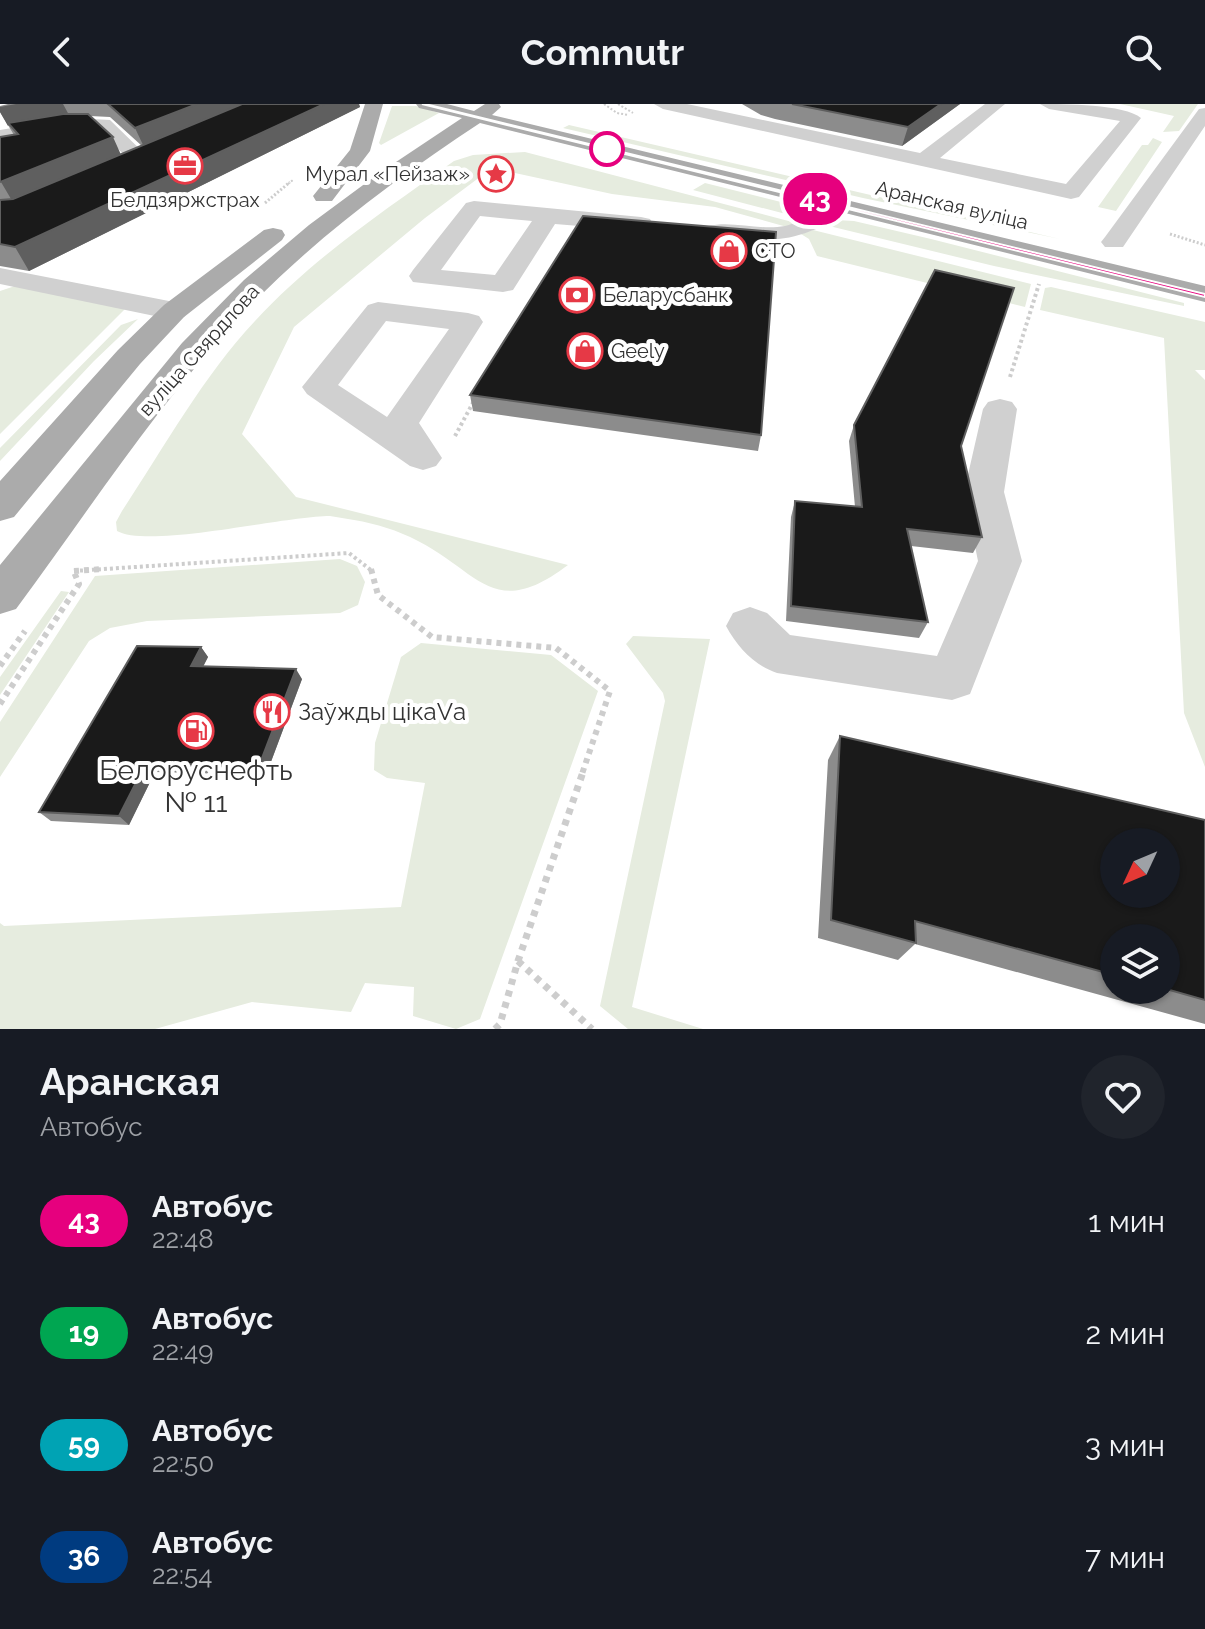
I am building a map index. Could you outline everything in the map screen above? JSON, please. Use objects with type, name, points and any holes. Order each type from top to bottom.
[{"type":"main road","points":[[324,196],[360,151],[374,104]]},
{"type":"main road","name":"Аранская вуліца","points":[[425,104],[467,110],[542,133],[1205,294]]},
{"type":"main road","points":[[467,110],[497,104]]},
{"type":"main road","name":"вуліца Свярдлова","points":[[0,507],[129,357],[174,311],[324,196],[467,110]]},
{"type":"main road","name":"вуліца Свярдлова","points":[[0,597],[167,379],[225,315],[354,200],[413,159],[467,110]]},
{"type":"main road","points":[[413,159],[484,138],[542,133]]},
{"type":"main road","points":[[1097,267],[1107,240],[1141,248]]},
{"type":"lane","points":[[663,104],[1071,192],[1132,118],[1049,104]]},
{"type":"lane","points":[[923,161],[996,104]]},
{"type":"lane","points":[[1107,240],[1177,138],[1205,113]]},
{"type":"lane","points":[[0,136],[72,124],[103,124],[148,157],[113,172]]},
{"type":"lane","points":[[1122,129],[1144,132]]},
{"type":"lane","points":[[689,228],[746,238],[788,234],[813,224],[842,205]]},
{"type":"lane","points":[[548,216],[503,284],[423,276],[474,208],[660,226]]},
{"type":"lane","points":[[0,276],[174,311]]},
{"type":"lane","points":[[378,311],[468,322],[401,423],[423,458],[319,387],[378,311]]},
{"type":"lane","points":[[750,626],[777,653],[952,679],[1000,561],[984,492],[1000,409]]},
{"type":"path","points":[[598,109],[631,104]]},
{"type":"path","points":[[1170,234],[1205,245]]},
{"type":"path","points":[[1000,409],[1039,284]]},
{"type":"path","points":[[454,437],[477,397]]},
{"type":"path","points":[[0,704],[79,584],[73,571],[349,553],[366,561],[377,576],[378,595],[432,637],[556,648],[610,691],[518,961],[500,1024],[495,1029]]},
{"type":"path","points":[[518,961],[592,1029]]},
{"type":"shaded area","points":[[1120,104],[1198,104],[1179,131],[1163,132],[1174,116]]},
{"type":"shaded area","points":[[392,106],[416,106],[439,113],[381,145],[379,143]]},
{"type":"shaded area","points":[[569,125],[1060,239],[863,198],[563,128]]},
{"type":"shaded area","points":[[1153,138],[1162,142],[1116,211],[1098,207],[1142,145],[1148,145]]},
{"type":"shaded area","points":[[525,152],[796,223],[787,227],[715,207],[612,194],[492,168],[425,218],[294,327],[242,434],[296,497],[568,565],[543,581],[522,589],[504,590],[488,586],[402,534],[371,523],[330,516],[187,534],[134,536],[117,531],[116,522],[122,511],[201,388],[236,342],[277,298],[350,236],[454,161],[473,155]]},
{"type":"shaded area","points":[[705,183],[801,207],[812,215],[805,219],[693,190]]},
{"type":"shaded area","points":[[836,220],[854,221],[931,239],[1184,303],[1184,306],[994,266],[825,225]]},
{"type":"shaded area","points":[[813,230],[1031,284],[1025,307],[817,256],[809,239],[801,234]]},
{"type":"shaded area","points":[[21,284],[125,309],[0,434],[0,291]]},
{"type":"shaded area","points":[[1045,288],[1205,322],[1205,370],[1195,370],[1205,380],[1205,767],[1184,713],[1164,338],[1040,310]]},
{"type":"shaded area","points":[[138,319],[0,461],[0,448],[121,325]]},
{"type":"shaded area","points":[[340,559],[357,566],[365,582],[358,605],[340,613],[147,621],[110,628],[89,641],[0,777],[0,722],[95,576]]},
{"type":"shaded area","points":[[61,591],[69,592],[0,695],[0,677]]},
{"type":"shaded area","points":[[633,636],[710,639],[632,1007],[703,1029],[628,1029],[600,1006],[665,701],[663,693],[626,644]]},
{"type":"shaded area","points":[[421,643],[551,655],[598,691],[480,1019],[456,1029],[413,1016],[414,987],[365,983],[351,1012],[252,1002],[155,1029],[0,1029],[0,923],[4,926],[401,907],[425,783],[387,778],[374,770],[375,743],[401,657]]},
{"type":"building","points":[[108,104],[197,104],[135,128]]},
{"type":"building","points":[[242,104],[324,104],[15,247],[0,244],[0,200],[13,199]]},
{"type":"building","points":[[792,104],[941,104],[908,127]]},
{"type":"building","points":[[63,114],[88,114],[113,137],[0,182],[0,137],[18,134],[8,123]]},
{"type":"building","points":[[583,216],[776,232],[761,435],[470,395]]},
{"type":"building","points":[[935,270],[1014,288],[961,446],[982,537],[907,529],[928,622],[791,606],[795,501],[862,507],[854,425]]},
{"type":"building","points":[[137,646],[201,647],[191,666],[296,669],[259,766],[146,763],[119,816],[39,812]]},
{"type":"building","points":[[840,736],[1205,820],[1205,1000],[1180,993],[1180,924],[1100,924],[1100,971],[915,921],[916,943],[831,920]]},
{"type":"bus line","name":"43","points":[[425,104],[1205,294]]},
{"type":"place","name":"Белдзяржстрах","points":[[185,166]]},
{"type":"place","name":"Мурал «Пейзаж»","points":[[496,174]]},
{"type":"place","name":"СТО","points":[[729,251]]},
{"type":"place","name":"Беларусбанк","points":[[577,295]]},
{"type":"place","name":"Geely","points":[[585,351]]},
{"type":"place","name":"Заўжды цікаVа","points":[[272,712]]},
{"type":"place","name":"Белоруснефть № 11","points":[[196,731]]}]
